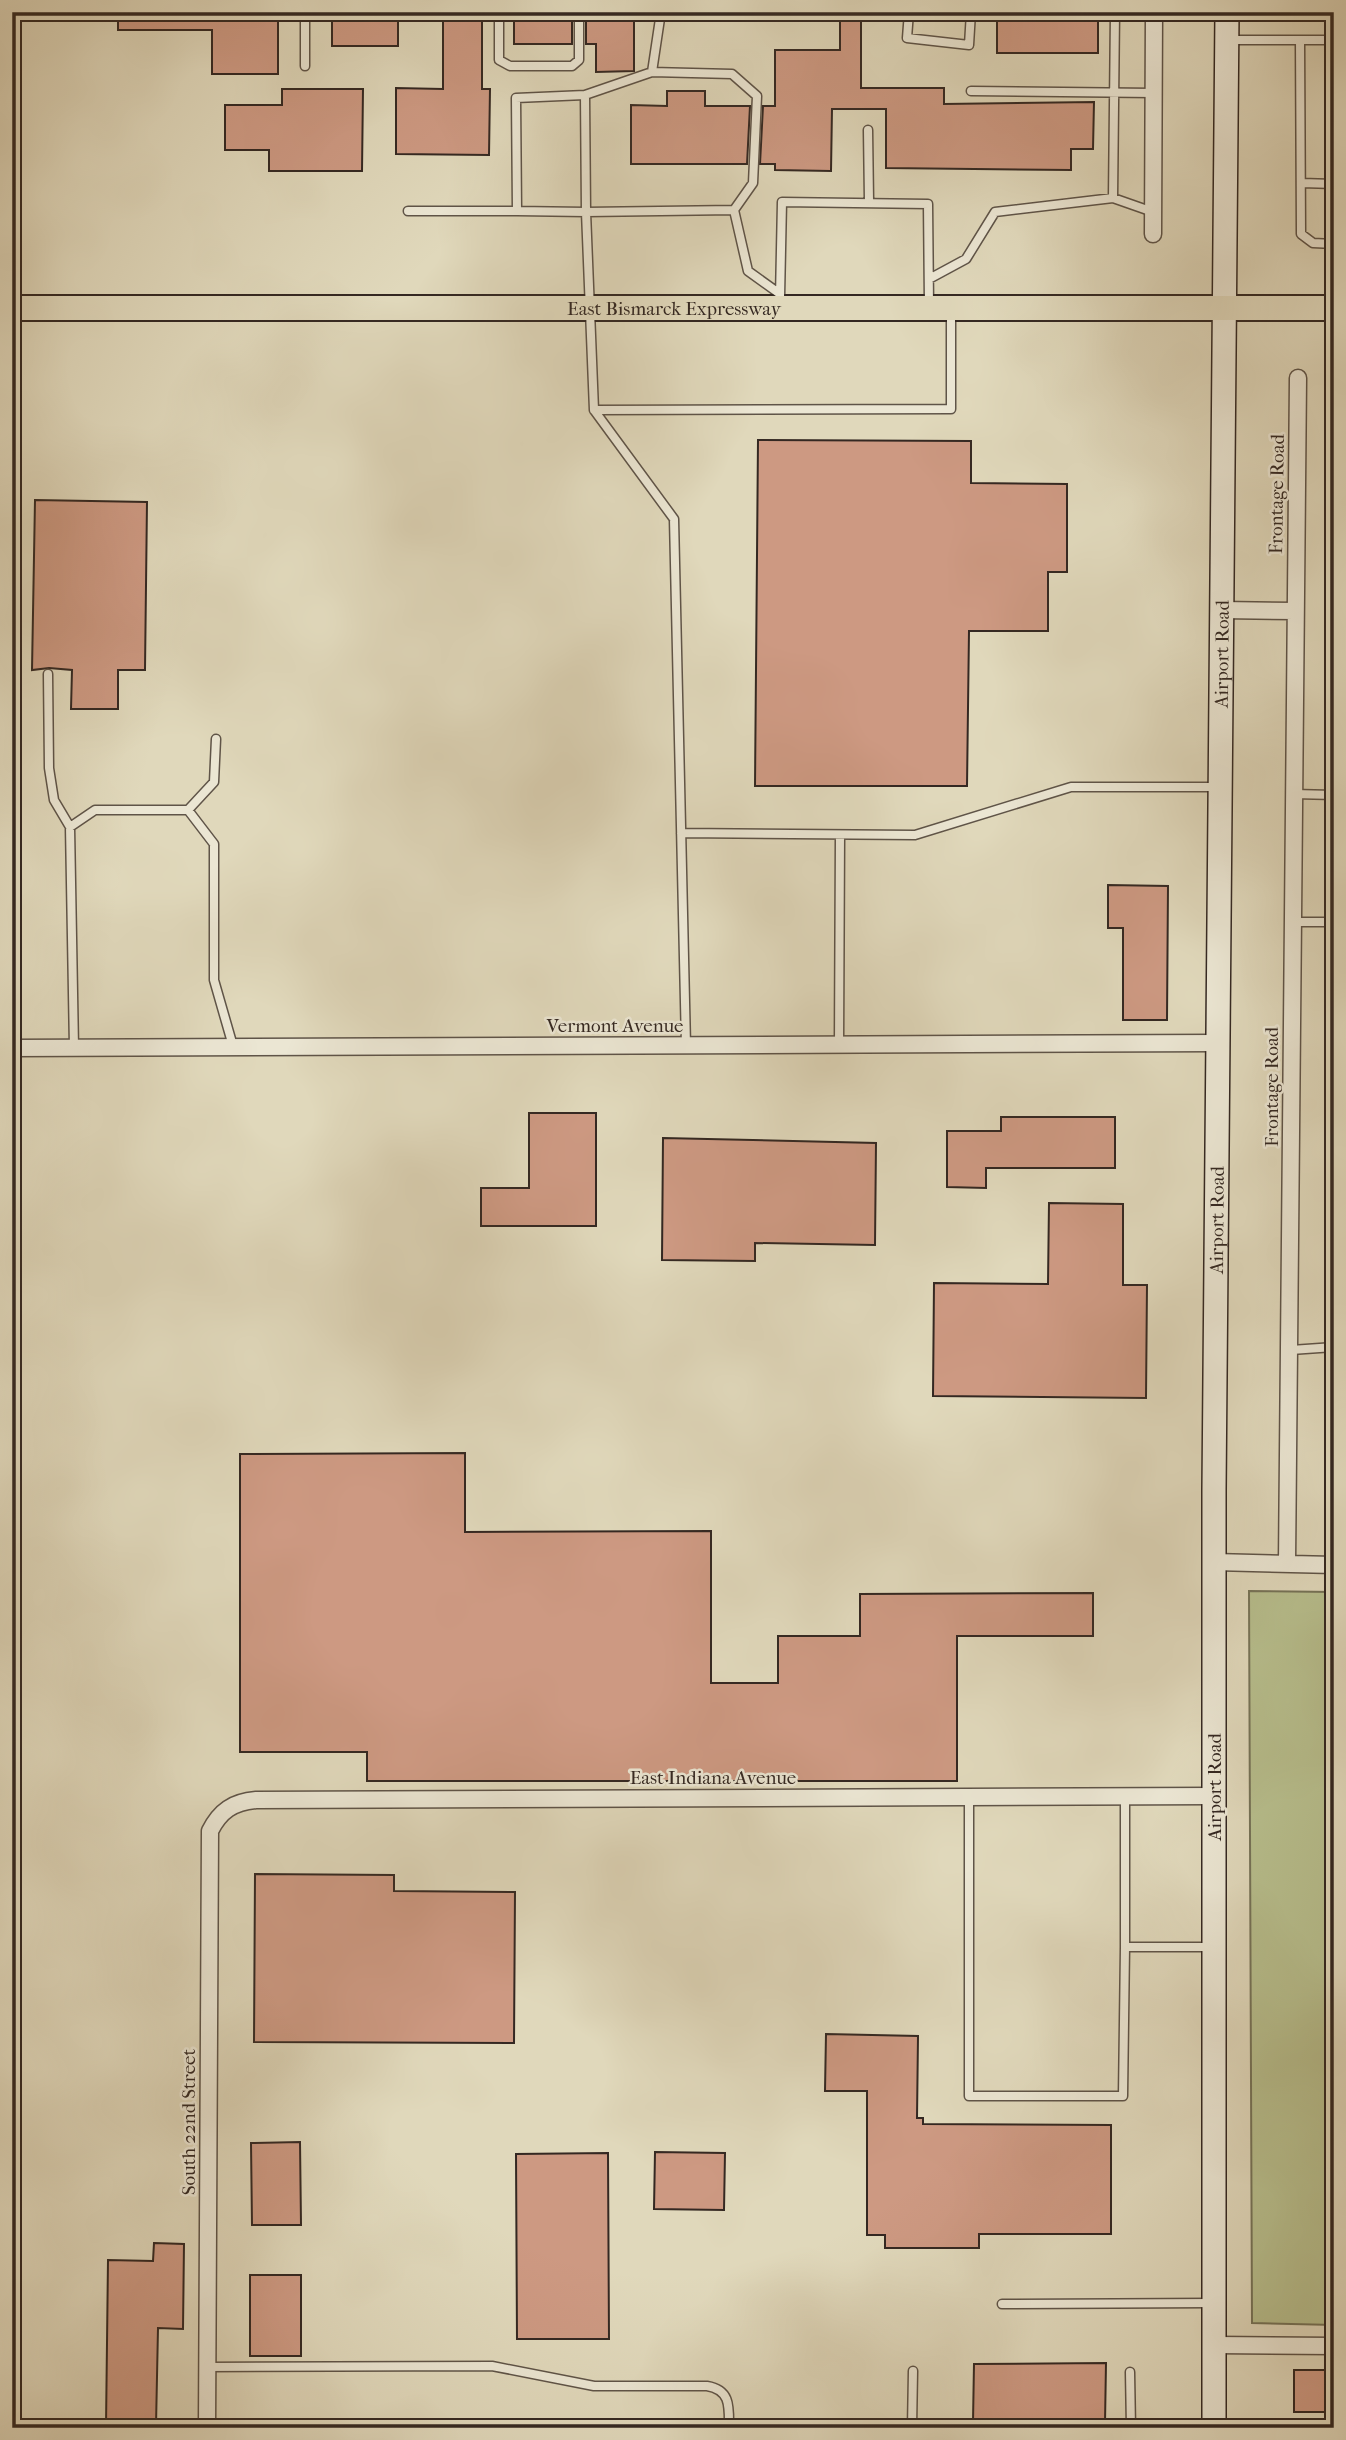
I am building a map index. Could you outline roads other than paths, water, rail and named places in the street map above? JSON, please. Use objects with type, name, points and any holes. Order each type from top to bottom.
[{"type":"main road","name":"Airport Road","points":[[1214,2428],[1214,1562],[1227,12]]},
{"type":"main road","name":"East Bismarck Expressway","points":[[12,308],[591,308],[780,301],[940,308],[1334,308]]},
{"type":"street","points":[[1153,234],[1154,12]]},
{"type":"street","name":"Frontage Road","points":[[1287,1563],[1298,378]]},
{"type":"street","points":[[1222,610],[1295,611]]},
{"type":"street","name":"Vermont Avenue","points":[[12,1048],[1218,1043]]},
{"type":"street","points":[[1214,1562],[1334,1564]]},
{"type":"street","name":"East Indiana Avenue","points":[[217,1818],[241,1801],[256,1800],[1214,1796]]},
{"type":"street","name":"South 22nd Street","points":[[207,2428],[210,1831],[217,1818]]},
{"type":"street","points":[[1215,2345],[1334,2346]]},
{"type":"lane","points":[[305,12],[305,66]]},
{"type":"lane","points":[[499,12],[499,60],[510,66],[572,66],[579,60],[579,12]]},
{"type":"lane","points":[[652,72],[661,12]]},
{"type":"lane","points":[[909,12],[907,38],[969,45],[971,12]]},
{"type":"lane","points":[[1113,198],[1115,12]]},
{"type":"lane","points":[[1227,40],[1334,40]]},
{"type":"lane","points":[[1300,40],[1301,234],[1313,243],[1334,244]]},
{"type":"lane","points":[[517,211],[516,98],[585,95],[652,72],[732,74],[757,96],[753,183],[734,210],[748,271],[780,301]]},
{"type":"lane","points":[[971,91],[1154,93]]},
{"type":"lane","points":[[585,95],[586,212],[594,410],[674,519],[686,1046]]},
{"type":"lane","points":[[868,130],[869,201]]},
{"type":"lane","points":[[1302,183],[1334,184]]},
{"type":"lane","points":[[929,279],[966,259],[995,212],[1113,198],[1153,212]]},
{"type":"lane","points":[[594,410],[951,409],[940,308],[929,279],[928,204],[869,201],[782,202],[780,301]]},
{"type":"lane","points":[[408,211],[734,210]]},
{"type":"lane","points":[[48,674],[49,768],[54,800],[70,827],[74,1048]]},
{"type":"lane","points":[[70,827],[95,810],[188,810],[214,782],[216,739]]},
{"type":"lane","points":[[681,833],[915,835],[1071,787],[1221,787]]},
{"type":"lane","points":[[1294,794],[1334,795]]},
{"type":"lane","points":[[188,810],[214,844],[214,980],[233,1046]]},
{"type":"lane","points":[[839,835],[839,1045]]},
{"type":"lane","points":[[1293,922],[1334,922]]},
{"type":"lane","points":[[1291,1350],[1334,1347]]},
{"type":"lane","points":[[969,1798],[969,2096],[1123,2096],[1125,1797]]},
{"type":"lane","points":[[1125,1947],[1214,1947]]},
{"type":"lane","points":[[1002,2304],[1215,2303]]},
{"type":"lane","points":[[207,2367],[492,2366],[594,2386],[707,2386],[724,2393],[728,2400],[729,2428]]},
{"type":"lane","points":[[912,2428],[913,2371]]},
{"type":"lane","points":[[1130,2372],[1131,2428]]}]
